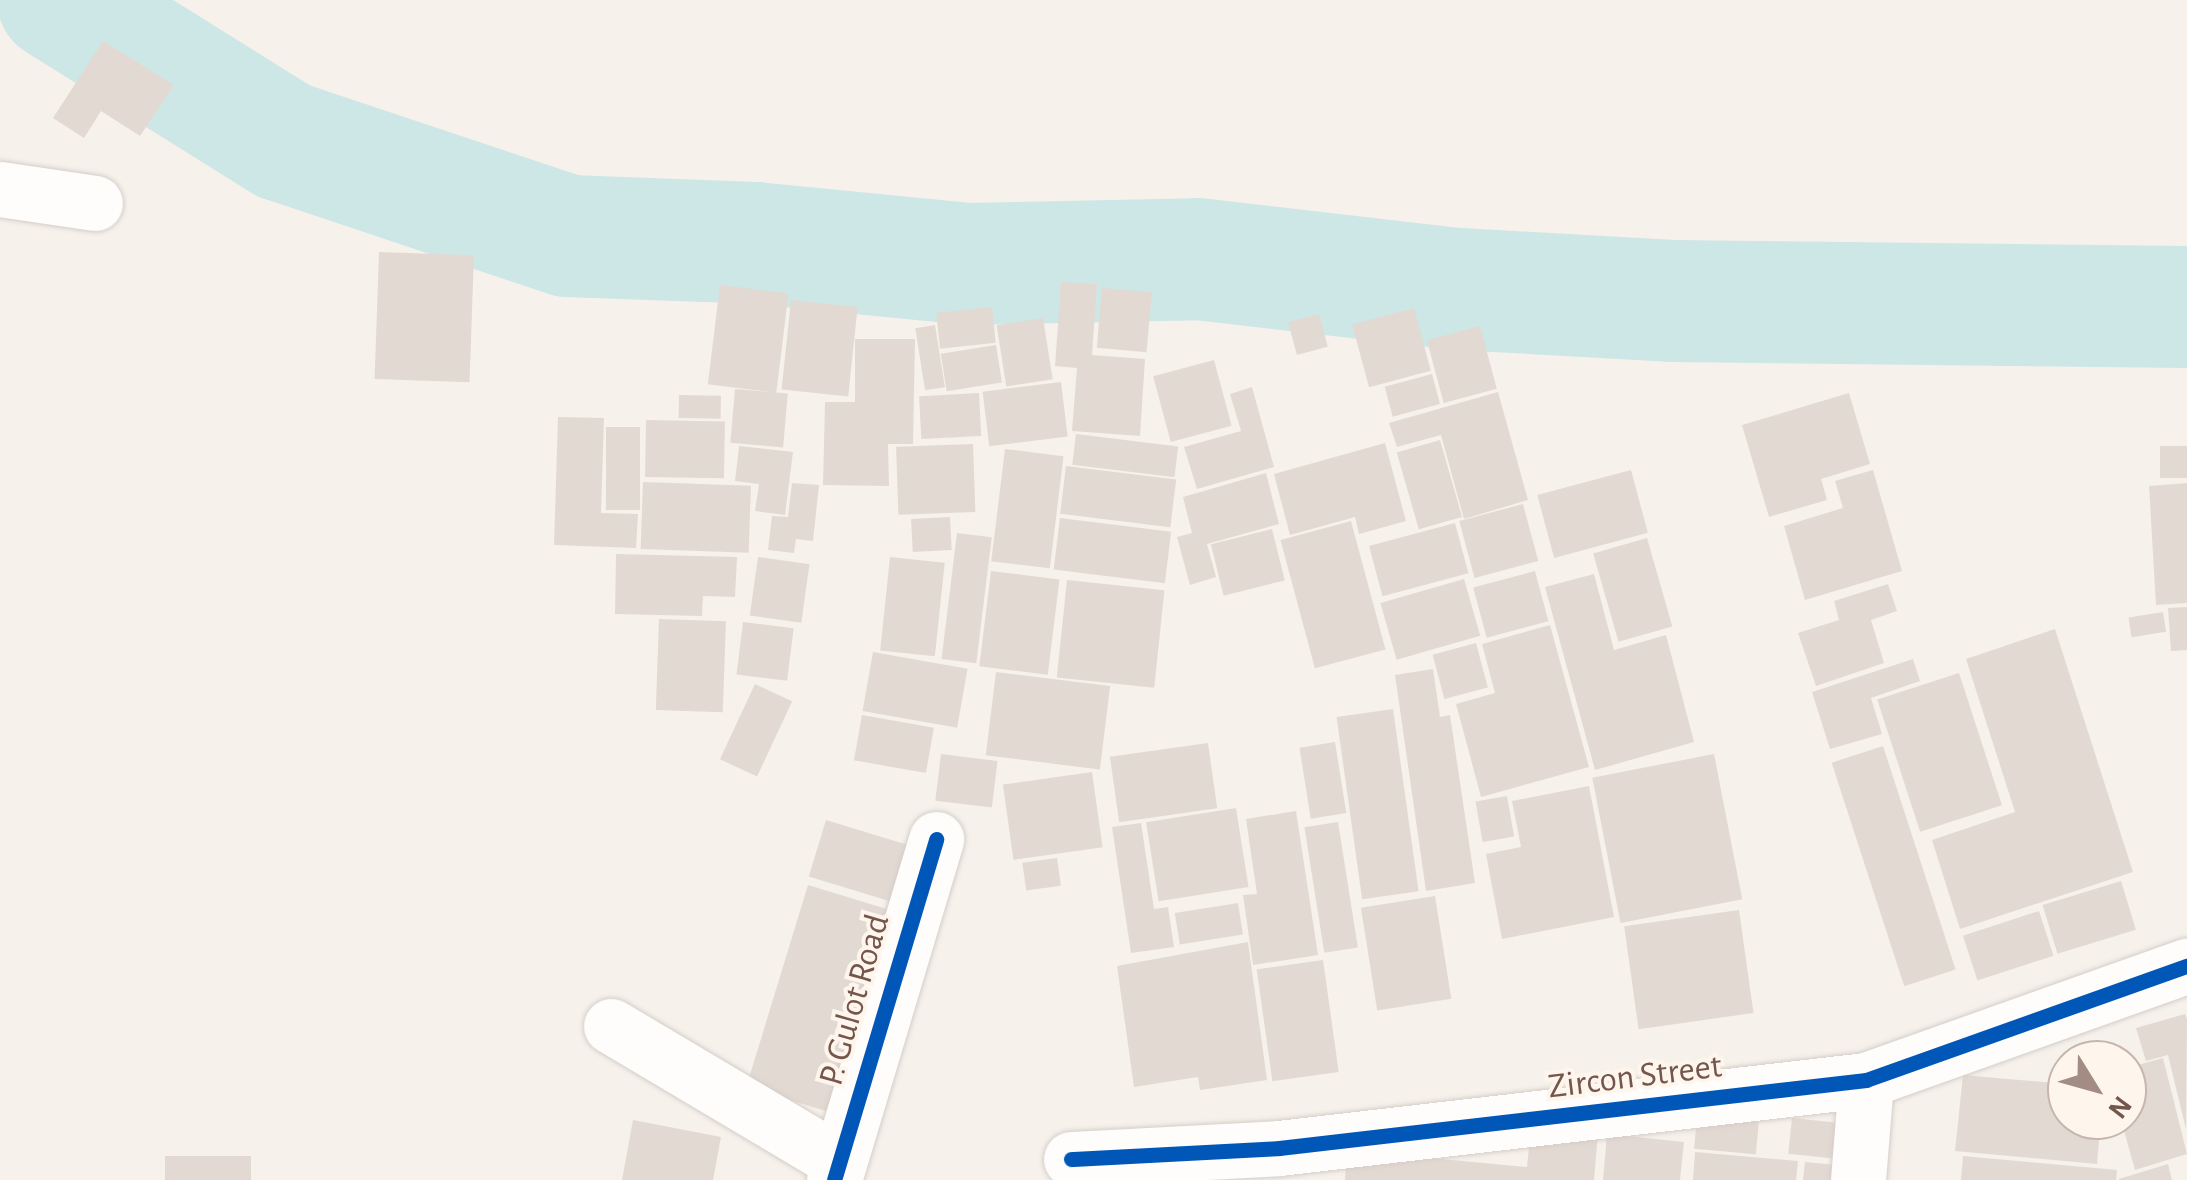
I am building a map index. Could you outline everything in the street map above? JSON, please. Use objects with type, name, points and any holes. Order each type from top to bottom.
[{"type":"street","points":[[0,189],[96,202]]},
{"type":"street","name":"P. Gulot Road","points":[[836,1171],[936,839]]},
{"type":"street","name":"Zircon Street","points":[[1071,1159],[1278,1164],[1866,1080],[2187,966]]},
{"type":"street","points":[[611,1026],[836,1171]]},
{"type":"street","points":[[1858,1180],[1866,1080]]},
{"type":"building","points":[[103,41],[174,85],[140,136],[101,111],[84,138],[53,118]]},
{"type":"building","points":[[379,252],[474,255],[470,382],[375,379]]},
{"type":"building","points":[[1061,282],[1097,284],[1092,355],[1145,359],[1140,436],[1072,431],[1077,368],[1055,366]]},
{"type":"building","points":[[720,285],[788,293],[776,393],[708,384]]},
{"type":"building","points":[[1102,288],[1152,292],[1147,352],[1097,348]]},
{"type":"building","points":[[791,300],[858,307],[848,397],[782,390]]},
{"type":"building","points":[[992,307],[996,343],[940,349],[936,313]]},
{"type":"building","points":[[1414,308],[1431,371],[1369,387],[1352,325]]},
{"type":"building","points":[[1319,314],[1328,347],[1297,355],[1288,322]]},
{"type":"building","points":[[1043,318],[1053,379],[1006,387],[997,325]]},
{"type":"building","points":[[935,325],[945,387],[925,390],[915,328]]},
{"type":"building","points":[[1480,326],[1497,389],[1444,403],[1427,340]]},
{"type":"building","points":[[855,339],[915,339],[913,444],[888,444],[889,486],[823,485],[825,402],[855,402]]},
{"type":"building","points":[[996,345],[1002,383],[947,391],[941,354]]},
{"type":"building","points":[[1214,360],[1232,426],[1171,442],[1153,376]]},
{"type":"building","points":[[1432,374],[1440,404],[1393,417],[1385,387]]},
{"type":"building","points":[[1061,382],[1068,437],[989,446],[983,392]]},
{"type":"building","points":[[1252,387],[1274,467],[1197,489],[1184,447],[1241,431],[1230,394]]},
{"type":"building","points":[[735,389],[788,394],[783,447],[730,443]]},
{"type":"building","points":[[1498,392],[1528,500],[1464,519],[1441,435],[1397,447],[1389,423]]},
{"type":"building","points":[[979,393],[981,436],[921,439],[919,396]]},
{"type":"building","points":[[1849,393],[1870,464],[1821,479],[1827,500],[1769,517],[1742,425]]},
{"type":"building","points":[[679,395],[721,396],[721,419],[679,418]]},
{"type":"building","points":[[558,417],[604,418],[601,513],[638,514],[636,548],[554,545]]},
{"type":"building","points":[[646,420],[725,421],[724,478],[645,477]]},
{"type":"building","points":[[606,427],[640,427],[640,510],[606,510]]},
{"type":"building","points":[[1076,434],[1178,447],[1174,477],[1072,465]]},
{"type":"building","points":[[1440,440],[1462,517],[1419,529],[1397,452]]},
{"type":"building","points":[[1385,443],[1406,521],[1359,534],[1355,517],[1290,535],[1274,474]]},
{"type":"building","points":[[973,444],[975,512],[898,515],[896,447]]},
{"type":"building","points":[[739,446],[793,452],[785,515],[755,511],[759,484],[735,481]]},
{"type":"building","points":[[2160,446],[2187,446],[2187,478],[2160,478]]},
{"type":"building","points":[[1005,449],[1064,456],[1050,568],[991,561]]},
{"type":"building","points":[[1066,466],[1176,480],[1170,527],[1060,514]]},
{"type":"building","points":[[1631,470],[1648,533],[1554,558],[1537,495]]},
{"type":"building","points":[[1873,470],[1902,571],[1805,600],[1784,526],[1843,508],[1835,481]]},
{"type":"building","points":[[1266,473],[1279,524],[1207,544],[1216,577],[1190,585],[1177,537],[1192,533],[1183,497]]},
{"type":"building","points":[[643,482],[751,486],[749,553],[641,549]]},
{"type":"building","points":[[792,483],[819,485],[813,541],[796,539],[794,553],[768,550],[772,516],[788,517]]},
{"type":"building","points":[[2187,483],[2187,603],[2156,605],[2149,486]]},
{"type":"building","points":[[1523,504],[1538,561],[1475,578],[1459,521]]},
{"type":"building","points":[[950,517],[952,550],[913,552],[911,519]]},
{"type":"building","points":[[1060,518],[1171,532],[1165,583],[1054,570]]},
{"type":"building","points":[[1351,521],[1385,649],[1315,668],[1280,540]]},
{"type":"building","points":[[1455,523],[1468,573],[1382,596],[1369,546]]},
{"type":"building","points":[[1272,529],[1285,580],[1224,596],[1211,544]]},
{"type":"building","points":[[957,533],[992,537],[976,663],[942,659]]},
{"type":"building","points":[[1647,538],[1672,626],[1619,642],[1593,553]]},
{"type":"building","points":[[616,554],[737,557],[735,597],[703,596],[702,616],[615,614]]},
{"type":"building","points":[[758,557],[809,564],[801,623],[750,615]]},
{"type":"building","points":[[890,557],[945,563],[935,656],[880,650]]},
{"type":"building","points":[[991,571],[1059,579],[1048,675],[979,666]]},
{"type":"building","points":[[1535,571],[1548,621],[1487,638],[1473,588]]},
{"type":"building","points":[[1594,574],[1614,650],[1666,635],[1694,742],[1595,770],[1545,587]]},
{"type":"building","points":[[1464,579],[1480,636],[1397,660],[1380,603]]},
{"type":"building","points":[[1067,580],[1164,590],[1154,688],[1057,677]]},
{"type":"building","points":[[1888,584],[1897,611],[1871,620],[1884,663],[1816,686],[1798,633],[1839,620],[1834,601]]},
{"type":"building","points":[[2187,607],[2187,650],[2171,651],[2168,608]]},
{"type":"building","points":[[2163,612],[2166,632],[2132,637],[2128,617]]},
{"type":"building","points":[[659,619],[726,621],[723,712],[656,710]]},
{"type":"building","points":[[743,622],[794,628],[787,681],[737,675]]},
{"type":"building","points":[[1550,625],[1589,767],[1481,797],[1456,704],[1495,693],[1482,644]]},
{"type":"building","points":[[2055,629],[2133,872],[1960,929],[1932,840],[2015,812],[1966,659]]},
{"type":"building","points":[[1476,643],[1488,687],[1444,699],[1433,655]]},
{"type":"building","points":[[873,652],[968,669],[957,728],[863,711]]},
{"type":"building","points":[[1913,659],[1920,681],[1871,698],[1882,734],[1830,749],[1812,692]]},
{"type":"building","points":[[1433,669],[1440,717],[1450,715],[1475,883],[1426,891],[1395,675]]},
{"type":"building","points":[[996,672],[1110,686],[1100,769],[986,755]]},
{"type":"building","points":[[1959,673],[2002,805],[1920,832],[1877,700]]},
{"type":"building","points":[[755,684],[792,701],[757,777],[720,759]]},
{"type":"building","points":[[1393,709],[1419,891],[1362,899],[1337,717]]},
{"type":"building","points":[[862,715],[934,728],[926,773],[854,760]]},
{"type":"building","points":[[1335,742],[1346,813],[1311,819],[1299,748]]},
{"type":"building","points":[[1208,743],[1217,808],[1119,822],[1110,757]]},
{"type":"building","points":[[1883,746],[1956,969],[1904,986],[1832,763]]},
{"type":"building","points":[[941,754],[998,761],[992,808],[935,801]]},
{"type":"building","points":[[1714,754],[1742,899],[1621,923],[1592,778]]},
{"type":"building","points":[[1092,772],[1103,847],[1013,860],[1003,785]]},
{"type":"building","points":[[1589,786],[1614,917],[1502,939],[1486,854],[1521,847],[1512,801]]},
{"type":"building","points":[[1507,796],[1514,836],[1483,842],[1475,802]]},
{"type":"building","points":[[1236,808],[1249,887],[1159,901],[1146,822]]},
{"type":"building","points":[[1296,811],[1318,955],[1253,965],[1243,895],[1257,894],[1246,819]]},
{"type":"building","points":[[826,820],[924,850],[906,906],[809,876]]},
{"type":"building","points":[[1338,822],[1358,947],[1324,953],[1304,827]]},
{"type":"building","points":[[1141,823],[1154,909],[1168,907],[1174,947],[1131,953],[1112,827]]},
{"type":"building","points":[[1057,858],[1061,886],[1026,891],[1022,863]]},
{"type":"building","points":[[2121,881],[2136,930],[2057,954],[2043,905]]},
{"type":"building","points":[[808,885],[906,915],[844,1117],[746,1087]]},
{"type":"building","points":[[1435,896],[1451,999],[1377,1010],[1361,908]]},
{"type":"building","points":[[1238,903],[1243,935],[1180,945],[1175,913]]},
{"type":"building","points":[[1739,910],[1753,1013],[1639,1029],[1624,926]]},
{"type":"building","points":[[2039,911],[2054,956],[1977,980],[1963,936]]},
{"type":"building","points":[[1248,942],[1267,1080],[1200,1090],[1198,1077],[1134,1087],[1117,966]]},
{"type":"building","points":[[1323,960],[1339,1072],[1272,1081],[1257,969]]},
{"type":"building","points":[[2185,1014],[2186,1129],[2168,1055],[2147,1061],[2147,1040],[2140,1040],[2136,1028]]},
{"type":"building","points":[[2163,1058],[2187,1154],[2135,1170],[2127,1140],[2147,1140],[2147,1062]]},
{"type":"building","points":[[1963,1075],[2047,1082],[2047,1140],[2099,1140],[2097,1164],[1955,1151]]},
{"type":"building","points":[[1697,1116],[1759,1121],[1756,1154],[1694,1149]]},
{"type":"building","points":[[1792,1118],[1857,1125],[1853,1161],[1788,1154]]},
{"type":"building","points":[[633,1120],[721,1137],[713,1180],[622,1180]]},
{"type":"building","points":[[1531,1126],[1598,1133],[1594,1180],[1345,1180],[1347,1150],[1527,1167]]},
{"type":"building","points":[[1607,1134],[1684,1142],[1680,1180],[1603,1180]]},
{"type":"building","points":[[1695,1152],[1798,1161],[1796,1180],[1693,1180]]},
{"type":"building","points":[[165,1156],[251,1156],[251,1180],[165,1180]]},
{"type":"building","points":[[1963,1156],[2117,1170],[2116,1180],[1961,1180]]},
{"type":"building","points":[[1805,1162],[1857,1167],[1855,1180],[1803,1180]]},
{"type":"building","points":[[2168,1164],[2172,1180],[2119,1180],[2119,1179]]},
{"type":"waterway","points":[[58,0],[284,141],[568,236],[755,243],[968,264],[1198,259],[1459,289],[1672,301],[2187,307]]},
{"type":"cycle path","points":[[834,1180],[936,839]]},
{"type":"cycle path","points":[[1071,1159],[1279,1148],[1866,1080],[2187,966]]}]
